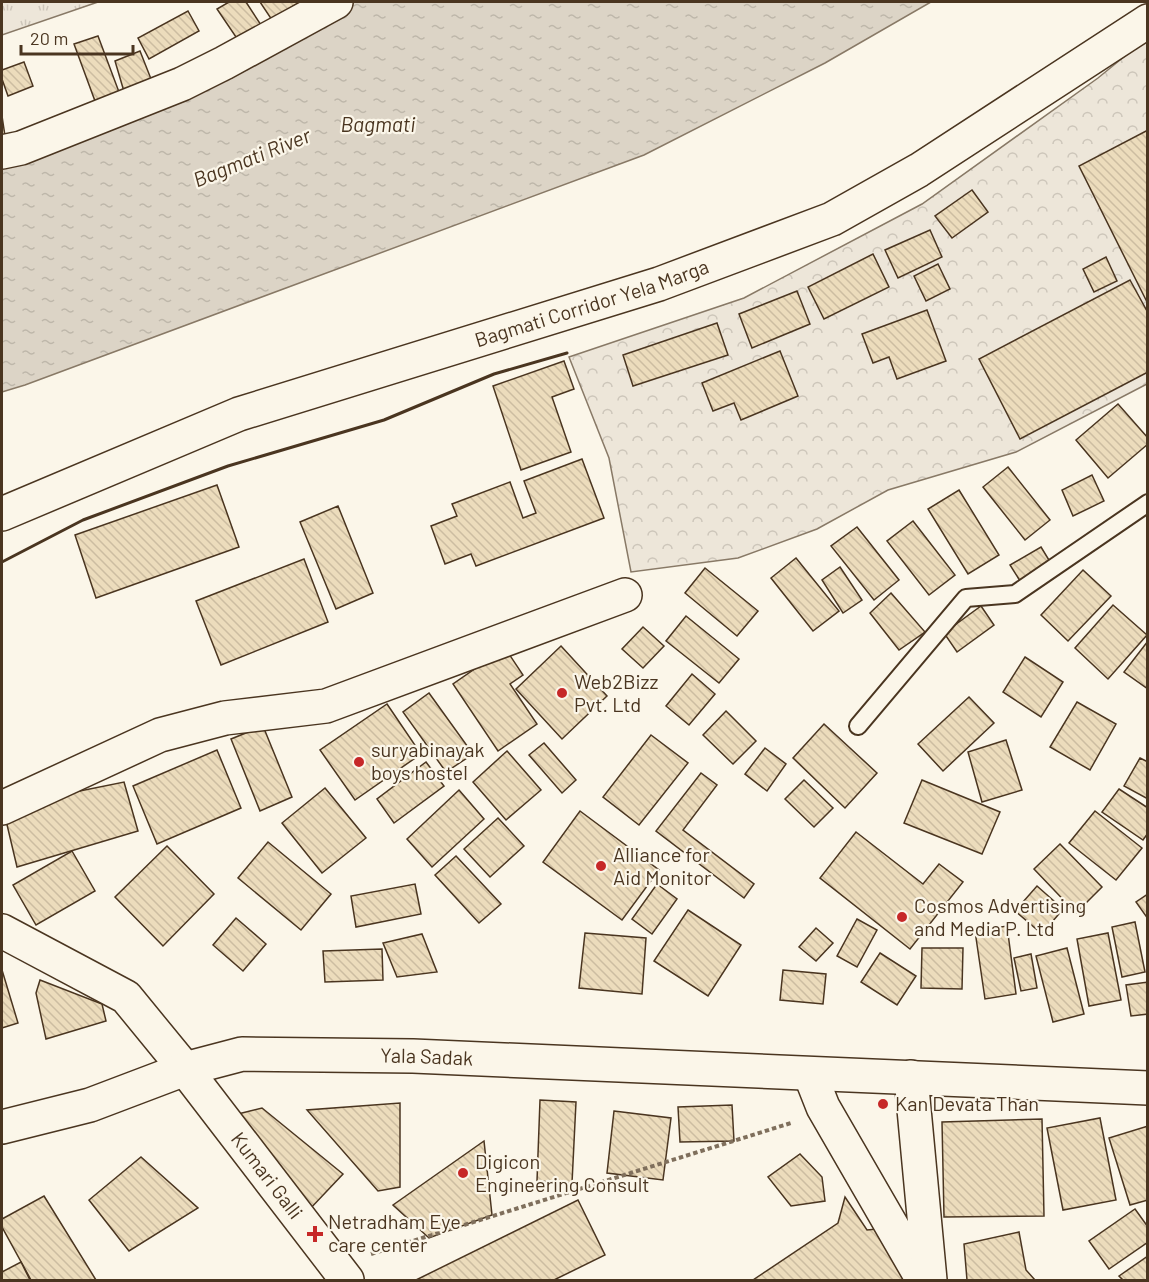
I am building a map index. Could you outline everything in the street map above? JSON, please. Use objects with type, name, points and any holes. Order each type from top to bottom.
[{"type":"main road","points":[[2,152],[21,148],[182,84],[336,2]]},
{"type":"main road","name":"Bagmati Corridor Yela Marga","points":[[2,514],[239,414],[659,284],[832,219],[919,170],[1148,21]]},
{"type":"main road","points":[[2,808],[160,735],[225,718],[326,706],[625,595]]},
{"type":"main road","name":"Kumari Galli","points":[[2,931],[126,997],[185,1069],[338,1276]]},
{"type":"main road","name":"Yala Sadak","points":[[2,1127],[90,1105],[185,1069],[242,1054],[413,1056],[1148,1088]]},
{"type":"main road","points":[[810,1074],[823,1107],[923,1281]]},
{"type":"main road","points":[[911,1077],[930,1281]]},
{"type":"lane","points":[[858,726],[966,598],[1015,594],[1148,503]]},
{"type":"path","points":[[338,1276],[793,1123]]},
{"type":"green space","points":[[2,2],[98,2],[2,35]]},
{"type":"green space","points":[[1147,38],[1147,384],[1016,452],[888,490],[817,529],[738,558],[631,572],[609,458],[569,357],[744,298],[922,204],[1098,78]]},
{"type":"water","name":"Bagmati","points":[[348,2],[931,2],[825,63],[644,155],[2,392],[2,152]]},
{"type":"building","points":[[229,2],[246,2],[261,25],[238,40],[217,9]]},
{"type":"building","points":[[260,2],[300,2],[272,20]]},
{"type":"building","points":[[188,11],[199,31],[149,59],[138,38]]},
{"type":"building","points":[[98,36],[119,92],[95,101],[74,44]]},
{"type":"building","points":[[140,51],[153,84],[125,95],[115,61]]},
{"type":"building","points":[[24,62],[33,86],[8,96],[2,79],[2,70]]},
{"type":"building","points":[[2,116],[5,136],[2,137]]},
{"type":"building","points":[[1148,130],[1148,304],[1079,166]]},
{"type":"building","points":[[972,190],[988,212],[952,238],[935,216]]},
{"type":"building","points":[[930,230],[942,257],[898,278],[885,250]]},
{"type":"building","points":[[873,254],[889,287],[824,319],[808,287]]},
{"type":"building","points":[[1106,257],[1117,281],[1094,292],[1083,269]]},
{"type":"building","points":[[938,264],[950,289],[926,301],[914,276]]},
{"type":"building","points":[[1130,280],[1148,313],[1148,372],[1020,439],[979,359]]},
{"type":"building","points":[[797,291],[810,324],[752,348],[739,314]]},
{"type":"building","points":[[927,310],[946,361],[897,379],[889,357],[873,363],[862,334]]},
{"type":"building","points":[[717,323],[728,355],[633,386],[623,355]]},
{"type":"building","points":[[780,351],[798,396],[741,420],[734,403],[713,411],[702,383]]},
{"type":"building","points":[[564,361],[574,389],[552,397],[571,452],[521,470],[493,386]]},
{"type":"building","points":[[1118,404],[1148,438],[1148,444],[1108,478],[1076,440]]},
{"type":"building","points":[[582,459],[604,518],[476,566],[471,554],[445,564],[431,526],[457,516],[452,504],[510,482],[523,518],[536,513],[524,481]]},
{"type":"building","points":[[1008,467],[1050,520],[1025,540],[983,487]]},
{"type":"building","points":[[1092,475],[1104,501],[1073,516],[1062,490]]},
{"type":"building","points":[[217,485],[239,547],[96,598],[75,535]]},
{"type":"building","points":[[959,490],[999,555],[968,574],[928,509]]},
{"type":"building","points":[[338,506],[373,593],[336,609],[300,522]]},
{"type":"building","points":[[913,521],[955,575],[929,595],[887,541]]},
{"type":"building","points":[[857,527],[899,580],[874,600],[831,546]]},
{"type":"building","points":[[1041,547],[1052,565],[1022,584],[1010,565]]},
{"type":"building","points":[[796,558],[839,611],[813,631],[771,578]]},
{"type":"building","points":[[304,559],[328,622],[221,665],[196,601]]},
{"type":"building","points":[[840,567],[862,600],[843,613],[822,580]]},
{"type":"building","points":[[705,568],[758,611],[737,636],[685,593]]},
{"type":"building","points":[[1083,570],[1111,596],[1068,641],[1041,615]]},
{"type":"building","points":[[891,593],[925,632],[899,650],[870,613]]},
{"type":"building","points":[[1113,605],[1147,635],[1108,679],[1075,648]]},
{"type":"building","points":[[981,606],[994,625],[957,652],[944,633]]},
{"type":"building","points":[[686,616],[739,659],[719,683],[666,641]]},
{"type":"building","points":[[643,627],[664,646],[643,668],[622,649]]},
{"type":"building","points":[[1148,641],[1148,689],[1124,672]]},
{"type":"building","name":"Web2Bizz Pvt. Ltd","points":[[561,646],[607,696],[562,739],[516,689]]},
{"type":"building","points":[[505,648],[523,675],[510,684],[537,724],[498,751],[453,684]]},
{"type":"building","points":[[1025,657],[1063,682],[1041,717],[1003,692]]},
{"type":"building","points":[[692,674],[715,694],[689,725],[666,706]]},
{"type":"building","points":[[429,693],[473,754],[446,772],[403,712]]},
{"type":"building","points":[[969,697],[994,723],[943,771],[918,744]]},
{"type":"building","points":[[1077,702],[1116,724],[1090,770],[1050,747]]},
{"type":"building","points":[[387,704],[421,754],[355,800],[320,750]]},
{"type":"building","points":[[726,711],[756,741],[733,764],[703,735]]},
{"type":"building","points":[[824,724],[877,773],[845,808],[793,758]]},
{"type":"building","points":[[263,726],[292,797],[260,811],[231,739]]},
{"type":"building","points":[[651,735],[688,763],[639,825],[603,797]]},
{"type":"building","points":[[1006,740],[1022,790],[982,802],[968,752]]},
{"type":"building","points":[[544,743],[576,780],[562,793],[529,755]]},
{"type":"building","points":[[765,748],[786,764],[767,791],[745,774]]},
{"type":"building","points":[[217,750],[241,808],[157,844],[133,786]]},
{"type":"building","points":[[507,751],[541,790],[506,820],[473,782]]},
{"type":"building","points":[[1140,758],[1148,762],[1148,799],[1124,786]]},
{"type":"building","points":[[426,762],[444,786],[394,823],[377,799]]},
{"type":"building","points":[[701,773],[717,785],[683,830],[754,884],[744,898],[656,831]]},
{"type":"building","points":[[804,780],[833,808],[814,827],[785,799]]},
{"type":"building","points":[[922,780],[1000,812],[982,854],[904,823]]},
{"type":"building","points":[[124,782],[138,831],[17,867],[4,812],[60,795]]},
{"type":"building","points":[[325,788],[366,838],[322,873],[282,823]]},
{"type":"building","points":[[1119,789],[1148,808],[1148,833],[1143,840],[1102,812]]},
{"type":"building","points":[[459,790],[484,819],[432,867],[407,839]]},
{"type":"building","name":"Alliance for Aid Monitor","points":[[580,811],[659,870],[622,920],[543,862]]},
{"type":"building","points":[[1095,811],[1142,848],[1116,880],[1069,843]]},
{"type":"building","points":[[498,818],[524,846],[490,877],[464,849]]},
{"type":"building","name":"Cosmos Advertising and Media P. Ltd","points":[[856,832],[923,884],[939,864],[963,882],[910,949],[820,878]]},
{"type":"building","points":[[268,842],[331,894],[301,930],[238,878]]},
{"type":"building","points":[[1060,844],[1102,887],[1076,913],[1034,869]]},
{"type":"building","points":[[167,846],[214,894],[163,946],[115,897]]},
{"type":"building","points":[[72,851],[95,891],[36,925],[13,885]]},
{"type":"building","points":[[456,856],[501,904],[479,923],[435,875]]},
{"type":"building","points":[[415,884],[421,914],[356,927],[351,896]]},
{"type":"building","points":[[657,884],[677,899],[652,934],[632,919]]},
{"type":"building","points":[[1037,886],[1063,909],[1042,934],[1015,911]]},
{"type":"building","points":[[1148,894],[1148,919],[1136,902]]},
{"type":"building","points":[[688,910],[741,945],[708,996],[654,961]]},
{"type":"building","points":[[236,918],[266,944],[243,971],[213,945]]},
{"type":"building","points":[[857,919],[877,930],[857,967],[837,956]]},
{"type":"building","points":[[1135,922],[1145,972],[1122,977],[1112,927]]},
{"type":"building","points":[[1007,926],[1016,994],[985,999],[975,931]]},
{"type":"building","points":[[816,928],[833,943],[816,961],[799,947]]},
{"type":"building","points":[[585,933],[646,938],[642,994],[579,988]]},
{"type":"building","points":[[1108,933],[1121,1000],[1089,1006],[1077,939]]},
{"type":"building","points":[[422,934],[437,972],[397,977],[383,943]]},
{"type":"building","points":[[922,948],[963,948],[962,989],[921,988]]},
{"type":"building","points":[[1067,948],[1084,1014],[1053,1022],[1036,956]]},
{"type":"building","points":[[382,949],[383,980],[325,982],[323,951]]},
{"type":"building","points":[[880,953],[916,976],[897,1005],[861,982]]},
{"type":"building","points":[[1031,954],[1037,988],[1021,991],[1014,958]]},
{"type":"building","points":[[2,970],[18,1023],[2,1028]]},
{"type":"building","points":[[783,970],[826,974],[823,1004],[780,1000]]},
{"type":"building","points":[[40,980],[102,1004],[106,1021],[46,1039],[36,993]]},
{"type":"building","points":[[1148,982],[1148,1014],[1131,1016],[1126,985]]},
{"type":"building","points":[[540,1100],[576,1102],[572,1183],[537,1181]]},
{"type":"building","points":[[400,1103],[400,1187],[378,1191],[307,1110]]},
{"type":"building","points":[[732,1105],[734,1141],[680,1142],[678,1107]]},
{"type":"building","points":[[262,1108],[343,1174],[309,1210],[226,1117]]},
{"type":"building","points":[[614,1111],[671,1118],[663,1180],[607,1173]]},
{"type":"building","points":[[1100,1118],[1116,1200],[1063,1210],[1047,1128]]},
{"type":"building","points":[[1042,1119],[1044,1216],[944,1217],[942,1122]]},
{"type":"building","points":[[1148,1126],[1148,1200],[1130,1205],[1109,1138]]},
{"type":"building","name":"Digicon Engineering Consult","points":[[484,1141],[492,1215],[429,1238],[393,1205]]},
{"type":"building","points":[[800,1154],[822,1177],[825,1201],[791,1206],[768,1177]]},
{"type":"building","points":[[141,1157],[198,1208],[129,1251],[89,1200]]},
{"type":"building","points":[[44,1196],[96,1280],[31,1280],[2,1227],[2,1219]]},
{"type":"building","points":[[845,1197],[867,1230],[877,1229],[903,1279],[753,1280],[838,1223]]},
{"type":"building","points":[[578,1200],[605,1255],[554,1280],[416,1280]]},
{"type":"building","points":[[1135,1209],[1148,1227],[1148,1242],[1109,1269],[1089,1241]]},
{"type":"building","points":[[1019,1232],[1026,1270],[1035,1280],[967,1280],[964,1244]]},
{"type":"building","points":[[1148,1256],[1148,1280],[1123,1280],[1119,1276]]},
{"type":"building","points":[[21,1262],[30,1280],[2,1280],[2,1272]]},
{"type":"wall","points":[[2,562],[83,520],[228,466],[384,420],[494,374],[567,353]]},
{"type":"place","name":"Web2Bizz Pvt. Ltd","points":[[562,693]]},
{"type":"place","name":"suryabinayak boys hostel","points":[[359,762]]},
{"type":"place","name":"Alliance for Aid Monitor","points":[[601,866]]},
{"type":"place","name":"Cosmos Advertising and Media P. Ltd","points":[[902,917]]},
{"type":"place","name":"Kan Devata Than","points":[[883,1104]]},
{"type":"place","name":"Digicon Engineering Consult","points":[[463,1173]]},
{"type":"place","name":"Netradham Eye care center","points":[[315,1234]]},
{"type":"water label","name":"Bagmati River","points":[[252,158]]}]
